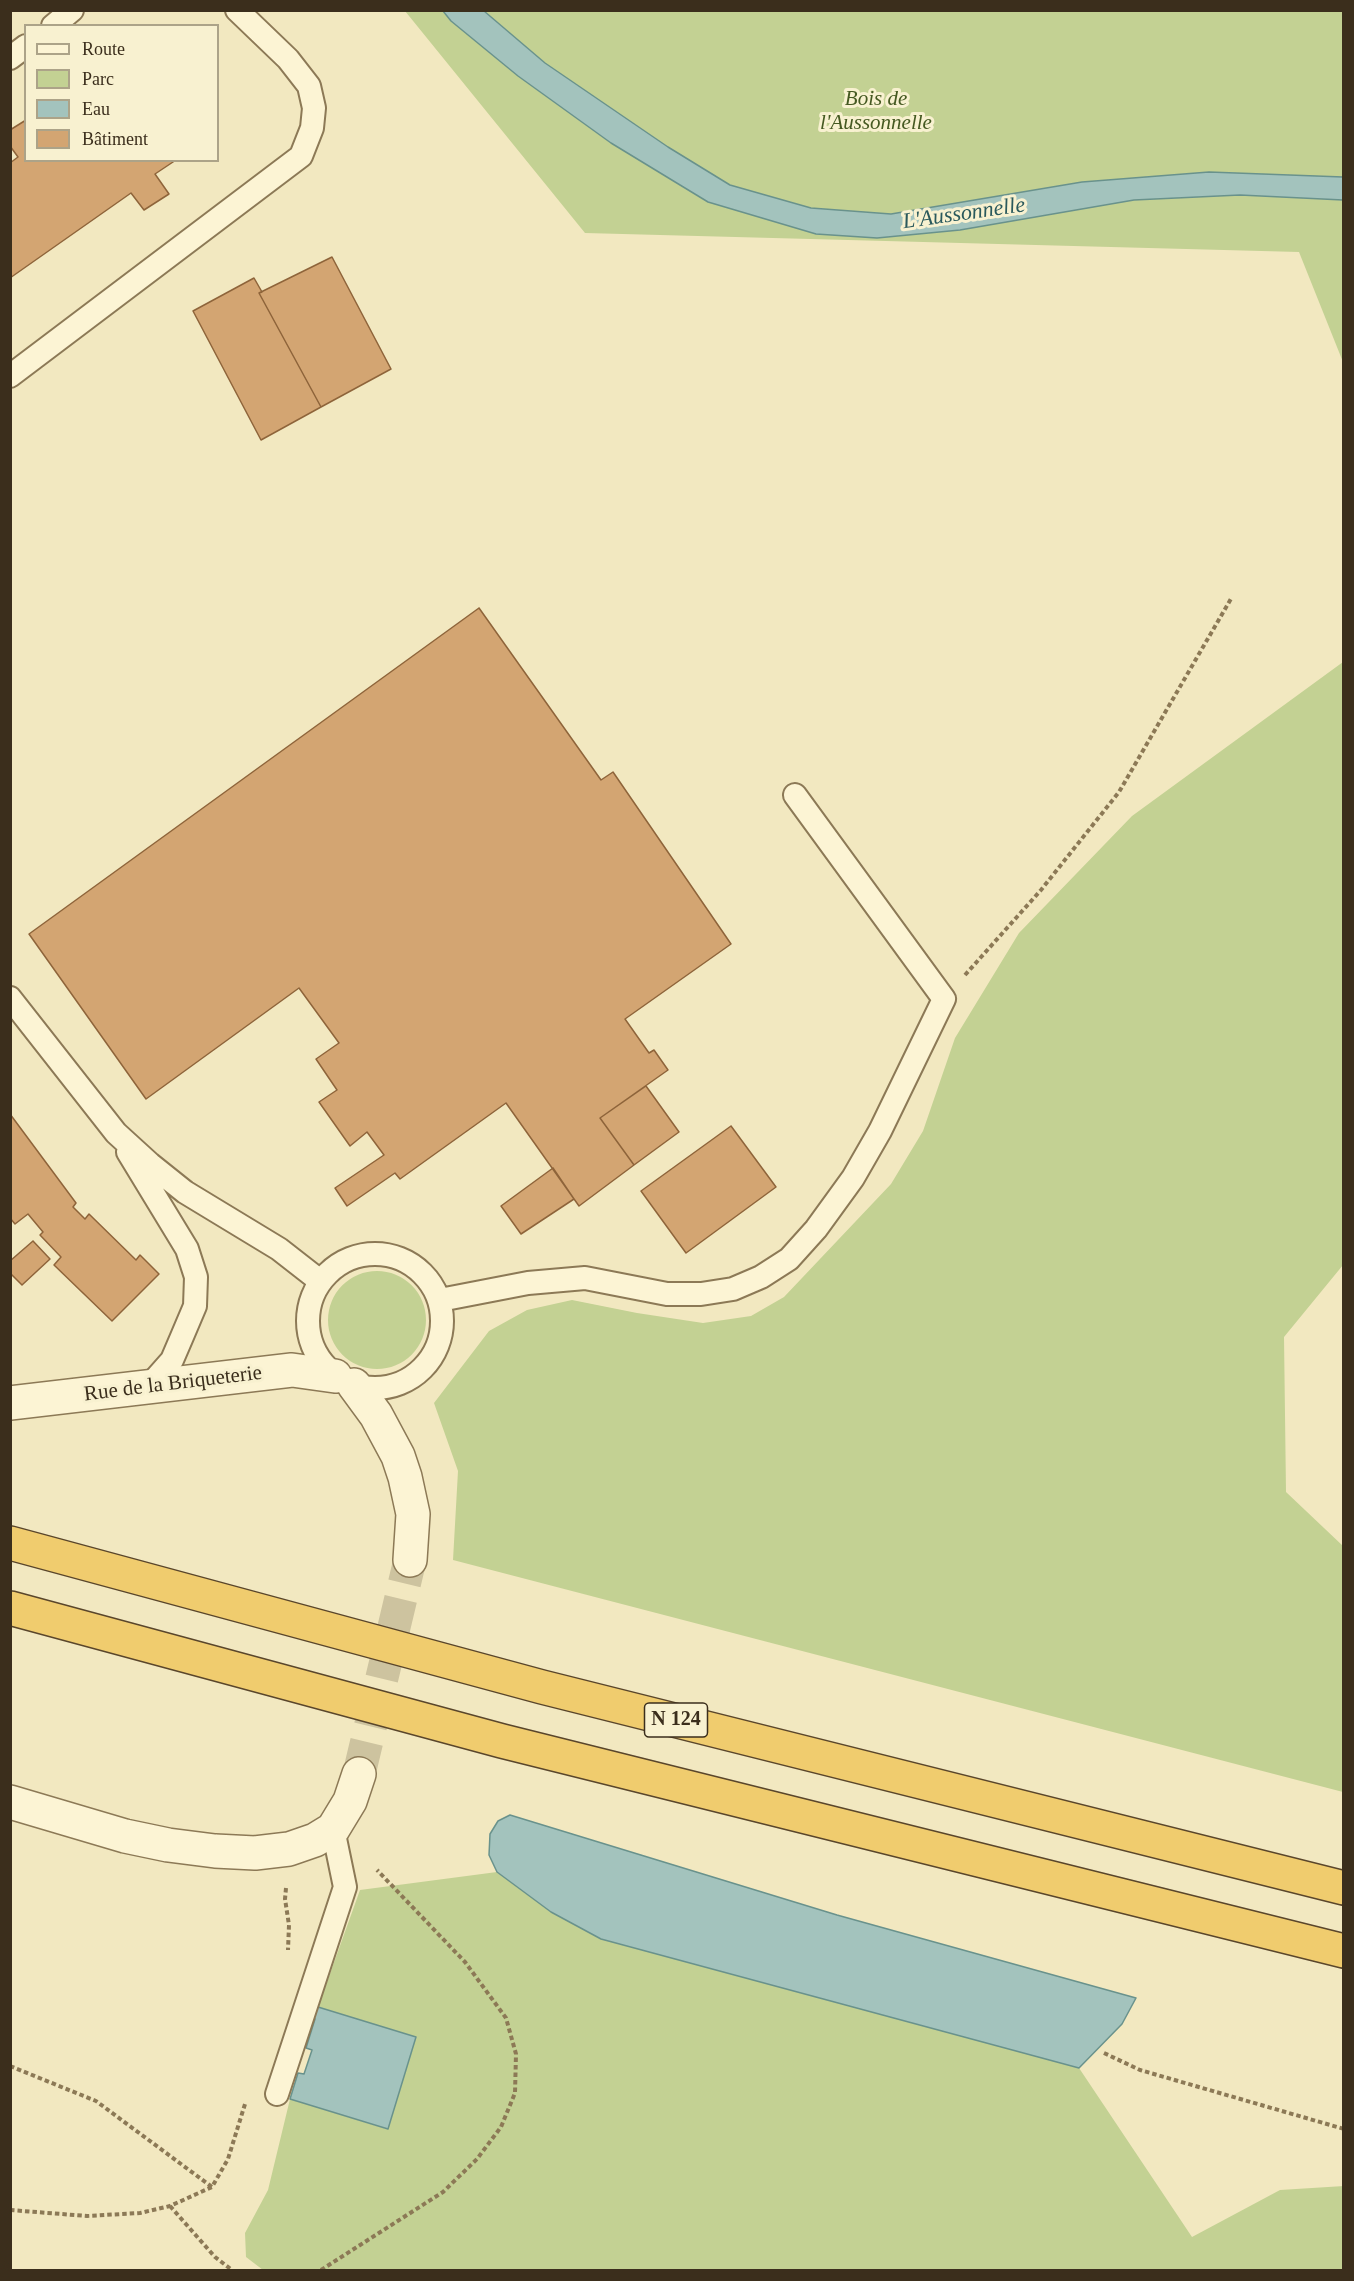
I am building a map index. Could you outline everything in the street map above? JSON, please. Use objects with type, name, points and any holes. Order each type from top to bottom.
[{"type":"highway","name":"N 124","points":[[10,1543],[554,1690],[1344,1888]]},
{"type":"highway","points":[[10,1608],[502,1741],[1344,1951]]},
{"type":"street","name":"Rue de la Briqueterie","points":[[10,1403],[292,1370],[345,1381]]},
{"type":"street","points":[[345,1381],[376,1415],[398,1456],[413,1514],[410,1560]]},
{"type":"street","points":[[10,1802],[125,1836],[168,1845],[245,1852],[289,1849],[315,1840],[333,1829],[350,1801],[359,1773]]},
{"type":"lane","points":[[55,24],[72,10]]},
{"type":"lane","points":[[10,375],[301,156],[312,128],[314,108],[309,86],[288,59],[237,10]]},
{"type":"lane","points":[[10,58],[24,48]]},
{"type":"lane","points":[[440,1300],[528,1283],[585,1278],[667,1294],[701,1294],[733,1289],[761,1277],[789,1259],[816,1230],[853,1178],[880,1131],[944,999],[795,795]]},
{"type":"lane","points":[[10,998],[116,1132],[187,1249],[196,1277],[195,1306],[172,1360],[149,1386]]},
{"type":"lane","points":[[116,1132],[185,1192],[279,1249],[320,1281]]},
{"type":"lane","points":[[375,1253],[396,1256],[416,1266],[430,1281],[440,1300],[443,1321],[440,1342],[430,1361],[416,1376],[396,1385],[375,1389],[345,1381],[320,1360],[311,1341],[307,1321],[310,1299],[320,1281],[335,1266],[354,1256],[375,1253]]},
{"type":"lane","points":[[277,2094],[345,1887],[333,1829]]},
{"type":"path","points":[[944,999],[1041,890],[1119,792],[1232,597]]},
{"type":"path","points":[[321,2271],[443,2192],[477,2159],[501,2127],[514,2093],[516,2054],[506,2018],[465,1962],[415,1908],[333,1829]]},
{"type":"path","points":[[287,1956],[289,1925],[285,1899],[289,1849]]},
{"type":"path","points":[[1104,2053],[1140,2070],[1344,2129]]},
{"type":"path","points":[[10,2066],[96,2101],[212,2187]]},
{"type":"path","points":[[10,2210],[87,2216],[140,2213],[170,2206],[212,2187],[228,2159],[247,2098]]},
{"type":"path","points":[[170,2206],[215,2257],[232,2271]]},
{"type":"green space","points":[[405,11],[443,11],[451,21],[518,76],[611,143],[877,238],[960,230],[1134,200],[1240,195],[1343,200],[1343,362],[1299,252],[585,233]]},
{"type":"green space","name":"Bois de l'Aussonnelle","points":[[484,11],[1343,11],[1343,177],[1209,172],[1082,182],[891,214],[811,208],[730,185],[668,147],[545,63]]},
{"type":"green space","points":[[1343,662],[1343,1265],[1284,1337],[1286,1492],[1343,1546],[1343,1792],[453,1560],[458,1471],[434,1403],[489,1331],[527,1310],[572,1300],[703,1323],[751,1316],[784,1297],[891,1184],[923,1131],[955,1038],[1019,933],[1132,816]]},
{"type":"green space","points":[[377,1271],[396,1275],[412,1285],[422,1301],[426,1320],[422,1339],[412,1355],[396,1365],[377,1369],[358,1365],[342,1355],[332,1339],[328,1320],[332,1301],[342,1285],[358,1275]]},
{"type":"green space","points":[[497,1872],[551,1912],[601,1939],[1079,2068],[1192,2237],[1280,2190],[1344,2186],[1343,2270],[263,2270],[246,2257],[245,2233],[268,2190],[290,2099],[387,2129],[416,2037],[318,2007],[360,1890]]},
{"type":"water","name":"L'Aussonnelle","points":[[443,11],[484,11],[545,63],[668,147],[730,185],[811,208],[891,214],[1082,182],[1209,172],[1343,177],[1343,200],[1240,195],[1134,200],[960,230],[877,238],[816,234],[708,202],[611,143],[518,76],[451,21]]},
{"type":"water","points":[[510,1815],[837,1915],[1136,1998],[1122,2024],[1079,2068],[601,1939],[551,1912],[497,1872],[489,1855],[490,1834],[498,1821]]},
{"type":"water","points":[[318,2007],[416,2037],[388,2129],[290,2099],[298,2073],[304,2074],[312,2050],[306,2048],[315,2019],[311,2017]]},
{"type":"building","points":[[24,121],[24,162],[173,162],[155,174],[169,194],[144,210],[131,193],[10,278],[10,163],[18,157],[10,146],[10,130]]},
{"type":"building","points":[[332,257],[391,369],[321,407],[259,293]]},
{"type":"building","points":[[254,278],[262,292],[259,293],[321,407],[261,440],[193,311]]},
{"type":"building","points":[[479,608],[601,780],[613,772],[731,944],[625,1019],[649,1053],[654,1050],[668,1070],[600,1118],[634,1165],[579,1206],[506,1103],[400,1179],[395,1173],[347,1206],[335,1188],[384,1155],[367,1132],[350,1146],[319,1102],[337,1090],[316,1059],[339,1043],[299,988],[146,1099],[29,934]]},
{"type":"building","points":[[646,1086],[679,1132],[634,1165],[600,1118]]},
{"type":"building","points":[[10,1114],[76,1203],[73,1207],[85,1219],[89,1214],[136,1260],[140,1255],[159,1274],[112,1321],[54,1265],[61,1257],[40,1235],[43,1232],[28,1214],[15,1224],[10,1218]]},
{"type":"building","points":[[731,1126],[776,1187],[686,1253],[641,1191]]},
{"type":"building","points":[[553,1168],[574,1199],[521,1234],[501,1206]]},
{"type":"building","points":[[33,1241],[50,1259],[22,1285],[10,1273],[10,1261]]},
{"type":"tunnel","points":[[359,1774],[410,1560]]}]
